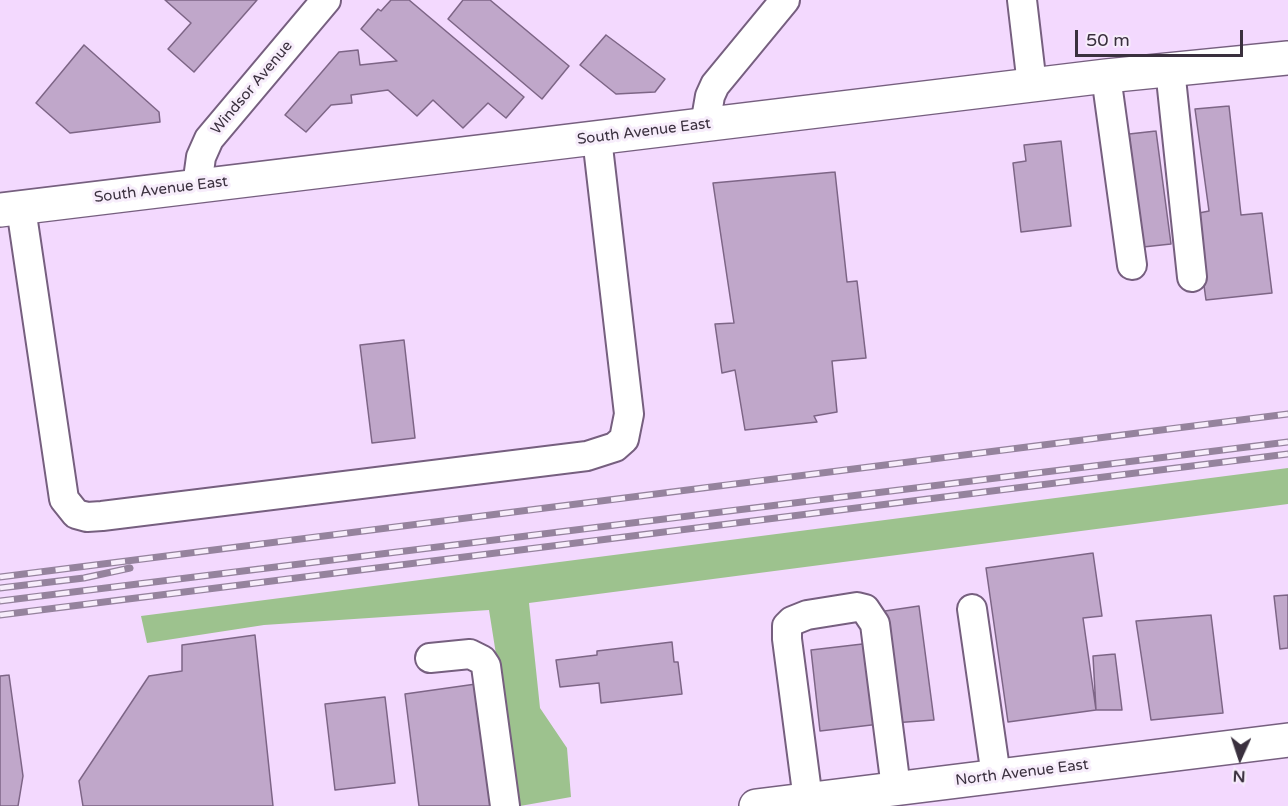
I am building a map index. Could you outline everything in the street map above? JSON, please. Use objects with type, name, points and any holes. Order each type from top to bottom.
[{"type":"main road","name":"South Avenue East","points":[[10,209],[1106,76],[1288,58]]},
{"type":"main road","name":"North Avenue East","points":[[756,806],[1288,740]]},
{"type":"street","name":"Windsor Avenue","points":[[197,186],[201,157],[209,139],[326,0]]},
{"type":"street","points":[[705,125],[710,96],[716,85],[785,0]]},
{"type":"street","points":[[1022,0],[1032,85]]},
{"type":"street","points":[[1170,69],[1192,277]]},
{"type":"street","points":[[1106,76],[1132,265]]},
{"type":"street","points":[[10,209],[64,499],[76,514],[87,517],[126,513],[587,456],[615,447],[624,438],[628,414],[597,138]]},
{"type":"street","points":[[808,800],[787,626],[792,621],[807,615],[857,607],[865,609],[875,624],[897,788]]},
{"type":"street","points":[[972,609],[996,776]]},
{"type":"street","points":[[430,658],[470,654],[482,660],[486,666],[505,806]]},
{"type":"green space","points":[[1288,468],[1288,504],[529,603],[540,708],[567,748],[571,797],[520,806],[489,610],[264,625],[147,643],[141,616]]},
{"type":"building","points":[[165,0],[257,0],[194,72],[168,49],[191,23]]},
{"type":"building","points":[[391,0],[409,0],[524,97],[506,118],[488,103],[463,128],[433,100],[417,116],[388,90],[351,95],[352,103],[331,105],[306,132],[285,115],[339,52],[358,50],[360,65],[397,61],[361,29],[378,9],[381,11]]},
{"type":"building","points":[[463,0],[490,0],[569,66],[542,99],[448,19]]},
{"type":"building","points":[[606,35],[665,79],[655,92],[616,94],[580,65]]},
{"type":"building","points":[[84,45],[159,112],[160,122],[70,133],[36,103]]},
{"type":"building","points":[[1229,106],[1241,215],[1262,213],[1272,293],[1206,300],[1194,214],[1209,211],[1195,109]]},
{"type":"building","points":[[1156,131],[1171,244],[1143,247],[1129,134]]},
{"type":"building","points":[[1061,141],[1071,226],[1021,232],[1013,163],[1026,161],[1024,145]]},
{"type":"building","points":[[835,172],[847,282],[857,281],[866,358],[832,361],[837,412],[814,416],[817,422],[745,430],[735,370],[722,373],[715,324],[734,323],[713,183]]},
{"type":"building","points":[[404,340],[415,438],[372,443],[360,345]]},
{"type":"building","points":[[1093,553],[1102,616],[1083,618],[1096,710],[1008,722],[986,568]]},
{"type":"building","points":[[1288,595],[1288,648],[1280,649],[1274,596]]},
{"type":"building","points":[[919,606],[934,720],[893,723],[878,612]]},
{"type":"building","points":[[1211,615],[1223,713],[1151,720],[1136,621]]},
{"type":"building","points":[[255,635],[273,806],[83,806],[79,781],[149,676],[182,671],[182,645]]},
{"type":"building","points":[[672,642],[674,662],[678,662],[682,694],[601,703],[599,683],[560,687],[556,660],[597,655],[597,651]]},
{"type":"building","points":[[871,643],[880,724],[820,731],[811,650]]},
{"type":"building","points":[[1115,654],[1122,710],[1096,710],[1093,656]]},
{"type":"building","points":[[9,675],[23,776],[18,806],[0,806],[0,676]]},
{"type":"building","points":[[476,684],[491,806],[419,806],[405,694]]},
{"type":"building","points":[[385,697],[395,783],[335,790],[325,704]]},
{"type":"railway","points":[[0,577],[1288,414]]},
{"type":"railway","points":[[0,601],[1288,442]]},
{"type":"railway","points":[[0,615],[1288,454]]},
{"type":"railway","points":[[0,588],[84,578],[130,568]]}]
